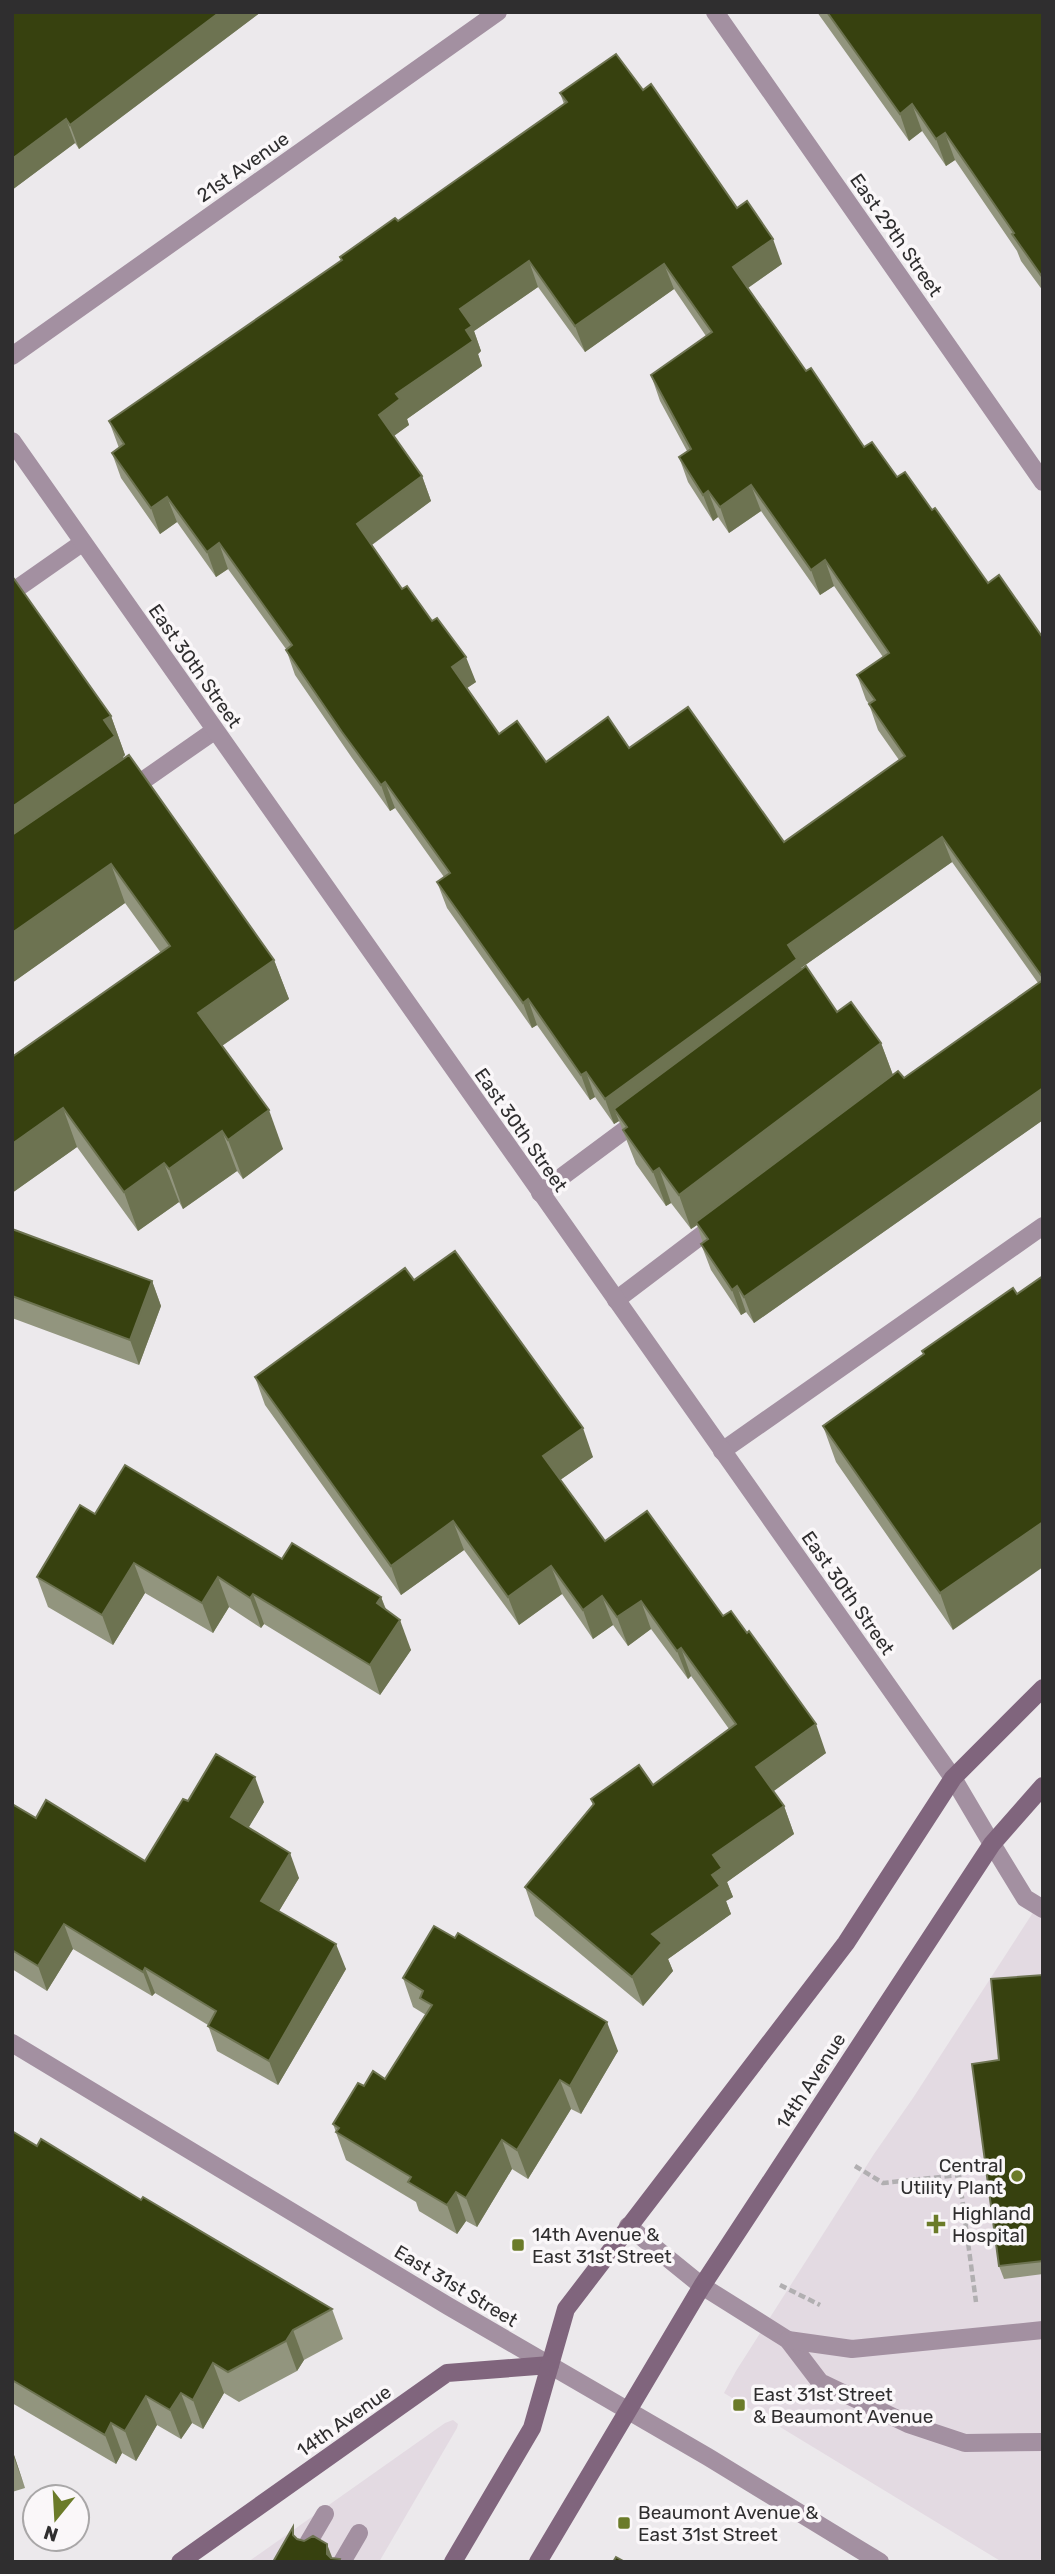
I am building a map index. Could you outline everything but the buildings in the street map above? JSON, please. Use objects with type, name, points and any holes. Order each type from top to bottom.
[{"type":"main road","points":[[453,2562],[532,2428],[566,2309],[846,1943],[953,1778],[1043,1688]]},
{"type":"main road","name":"14th Avenue","points":[[538,2562],[702,2286],[992,1844],[1043,1786]]},
{"type":"main road","name":"14th Avenue","points":[[180,2562],[447,2373],[550,2365]]},
{"type":"street","name":"21st Avenue","points":[[12,356],[498,12]]},
{"type":"street","name":"East 29th Street","points":[[715,12],[1043,482]]},
{"type":"street","name":"East 30th Street","points":[[12,441],[953,1778],[1025,1898],[1043,1909]]},
{"type":"street","points":[[12,592],[82,543]]},
{"type":"street","points":[[111,802],[215,730]]},
{"type":"street","points":[[540,1193],[652,1110]]},
{"type":"street","points":[[616,1300],[730,1214]]},
{"type":"street","points":[[722,1451],[1043,1226]]},
{"type":"street","name":"East 31st Street","points":[[12,2043],[880,2562]]},
{"type":"street","points":[[628,2226],[702,2286],[788,2340],[820,2382],[908,2424],[965,2443],[1043,2442]]},
{"type":"street","points":[[788,2340],[852,2348],[1043,2330]]},
{"type":"street","points":[[308,2543],[325,2514]]},
{"type":"street","points":[[342,2562],[359,2533]]},
{"type":"path","points":[[855,2166],[883,2183],[959,2175],[976,2304]]},
{"type":"shaded area","name":"Highland Hospital","points":[[1043,1897],[1043,2562],[1002,2562],[724,2393],[874,2154]]},
{"type":"shaded area","points":[[453,2420],[458,2424],[457,2428],[379,2562],[248,2562],[445,2423]]},
{"type":"place","name":"Central Utility Plant","points":[[1017,2176]]},
{"type":"place","name":"Highland Hospital","points":[[936,2224]]},
{"type":"place","name":"14th Avenue & East 31st Street","points":[[518,2245]]},
{"type":"place","name":"East 31st Street & Beaumont Avenue","points":[[739,2405]]},
{"type":"place","name":"Beaumont Avenue & East 31st Street","points":[[624,2523]]}]
